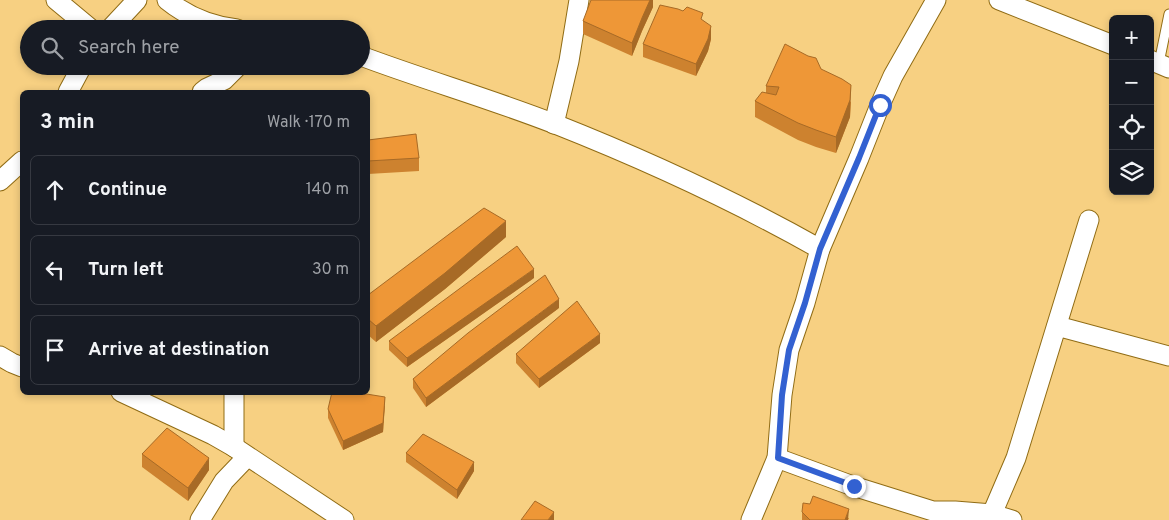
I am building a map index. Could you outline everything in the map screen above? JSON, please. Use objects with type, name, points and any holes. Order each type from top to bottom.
[{"type":"street","points":[[56,0],[80,20]]},
{"type":"street","points":[[118,20],[137,0]]},
{"type":"street","points":[[167,0],[178,9],[201,20]]},
{"type":"street","points":[[554,124],[569,61],[579,0]]},
{"type":"street","points":[[751,520],[778,458],[782,395],[789,350],[805,303],[820,249],[893,76],[936,0]]},
{"type":"street","points":[[999,0],[1109,43]]},
{"type":"street","points":[[370,59],[554,124],[645,161],[768,220],[820,249]]},
{"type":"street","points":[[69,90],[77,75]]},
{"type":"street","points":[[204,90],[224,80],[229,75]]},
{"type":"street","points":[[0,181],[20,163]]},
{"type":"street","points":[[992,514],[1016,458],[1089,220]]},
{"type":"street","points":[[1057,326],[1169,356]]},
{"type":"street","points":[[0,356],[20,366]]},
{"type":"street","points":[[127,395],[213,435],[344,520]]},
{"type":"street","points":[[200,520],[240,452],[234,395]]},
{"type":"street","points":[[778,458],[936,516],[955,511],[992,514],[1011,520]]},
{"type":"lane","points":[[1159,64],[1169,14]]},
{"type":"building","points":[[591,0],[650,0],[632,43],[583,21]]},
{"type":"building","points":[[660,5],[683,11],[687,7],[703,13],[701,19],[711,26],[708,39],[696,64],[643,44]]},
{"type":"building","points":[[785,44],[816,58],[821,69],[851,85],[850,100],[836,137],[798,123],[755,101],[762,92],[776,95],[779,87],[766,86]]},
{"type":"building","points":[[416,134],[419,158],[370,161],[370,140]]},
{"type":"building","points":[[484,208],[506,221],[445,273],[376,326],[370,321],[370,294]]},
{"type":"building","points":[[517,246],[534,269],[407,358],[389,341]]},
{"type":"building","points":[[545,275],[559,299],[426,398],[413,379],[468,333]]},
{"type":"building","points":[[577,301],[600,334],[539,379],[516,354]]},
{"type":"building","points":[[331,395],[370,395],[385,397],[383,423],[343,441],[328,409]]},
{"type":"building","points":[[167,428],[209,458],[188,488],[142,454]]},
{"type":"building","points":[[423,434],[474,462],[457,490],[406,453]]},
{"type":"building","points":[[813,496],[849,509],[845,520],[810,520],[802,512],[803,503],[810,504]]},
{"type":"building","points":[[535,501],[554,512],[548,520],[521,520]]},
{"type":"route","points":[[854,486],[778,458],[782,395],[789,350],[805,303],[820,249],[880,105]]}]
